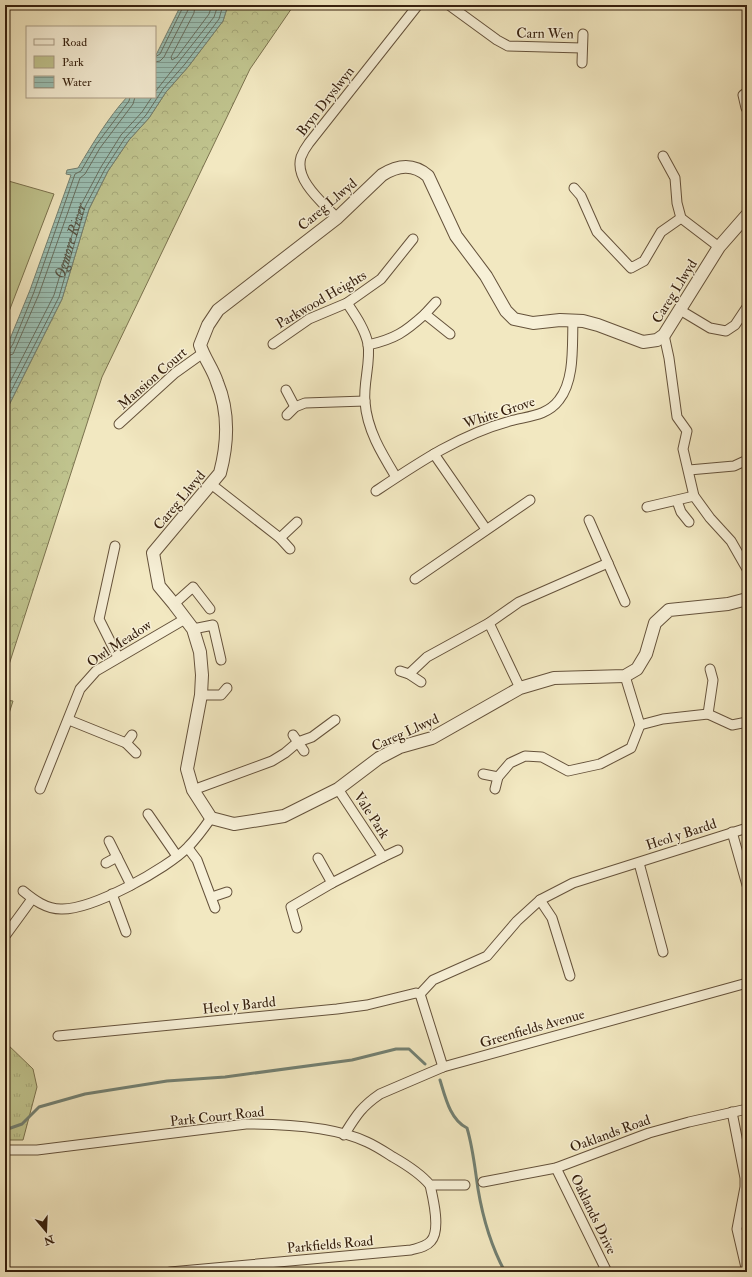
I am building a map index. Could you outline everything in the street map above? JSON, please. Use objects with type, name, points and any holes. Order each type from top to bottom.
[{"type":"street","name":"Bryn Dryslwyn","points":[[337,218],[303,178],[301,157],[308,143],[418,5]]},
{"type":"street","name":"Carn Wen","points":[[450,5],[497,40],[508,46],[582,48]]},
{"type":"street","name":"Carn Wen","points":[[582,64],[583,34]]},
{"type":"street","points":[[746,108],[743,95],[747,92]]},
{"type":"street","points":[[662,156],[675,178],[677,203],[681,218],[719,246]]},
{"type":"street","name":"Careg Llwyd","points":[[625,676],[554,678],[520,688],[432,738],[400,747],[379,758],[338,789],[284,816],[234,824],[211,818],[194,790],[187,769],[201,695],[202,676],[200,652],[193,630],[159,586],[153,553],[220,473],[226,428],[222,396],[217,380],[200,346],[202,337],[218,310],[337,218],[382,175],[390,170],[402,166],[421,170],[428,176],[456,236],[486,276],[506,311],[514,319],[533,323],[573,321],[598,325],[643,342],[658,340],[664,335],[719,246],[747,215]]},
{"type":"street","points":[[574,188],[581,196],[597,232],[631,268],[644,261],[661,232],[681,218]]},
{"type":"street","name":"Parkwood Heights","points":[[273,344],[310,319],[347,303],[381,279],[413,239]]},
{"type":"street","points":[[368,345],[386,341],[406,331],[436,302]]},
{"type":"street","points":[[347,303],[365,333],[368,345],[365,401],[368,419],[381,453],[396,478]]},
{"type":"street","points":[[680,310],[710,328],[726,331],[735,325],[747,307]]},
{"type":"street","points":[[425,314],[450,334]]},
{"type":"street","name":"White Grove","points":[[376,490],[444,447],[473,434],[510,421],[542,414],[558,402],[566,388],[570,374],[573,321]]},
{"type":"street","points":[[664,335],[677,417],[686,431],[683,448],[694,496],[710,518],[731,541],[747,569]]},
{"type":"street","name":"Mansion Court","points":[[119,424],[175,373],[203,353]]},
{"type":"street","points":[[286,390],[295,407]]},
{"type":"street","points":[[287,415],[295,407],[305,403],[365,401]]},
{"type":"street","points":[[434,454],[486,529]]},
{"type":"street","points":[[689,470],[734,466],[747,460]]},
{"type":"street","points":[[211,484],[280,538],[290,549]]},
{"type":"street","points":[[647,507],[694,496]]},
{"type":"street","points":[[415,579],[530,500]]},
{"type":"street","points":[[677,501],[681,512],[689,522]]},
{"type":"street","points":[[589,520],[625,602]]},
{"type":"street","points":[[280,538],[297,522]]},
{"type":"street","points":[[115,546],[98,619],[118,657]]},
{"type":"street","points":[[421,682],[404,672],[427,657],[489,623],[519,602],[608,563]]},
{"type":"street","points":[[174,604],[193,587],[210,610]]},
{"type":"street","points":[[495,789],[498,777],[510,763],[525,756],[542,757],[568,771],[600,764],[632,748],[640,725],[625,676],[637,669],[646,654],[655,623],[669,610],[692,606],[728,604],[747,599]]},
{"type":"street","name":"Owl Meadow","points":[[40,789],[80,689],[96,671],[185,619]]},
{"type":"street","points":[[489,623],[520,688]]},
{"type":"street","points":[[193,630],[213,625],[221,660]]},
{"type":"street","points":[[708,714],[713,680],[710,669]]},
{"type":"street","points":[[201,695],[221,695],[227,688]]},
{"type":"street","points":[[640,725],[663,719],[708,714],[732,725],[747,722]]},
{"type":"street","points":[[68,720],[126,743],[136,753]]},
{"type":"street","points":[[296,738],[312,737],[335,720]]},
{"type":"street","points":[[126,743],[132,735]]},
{"type":"street","points":[[194,790],[266,764],[285,753],[296,738]]},
{"type":"street","points":[[296,738],[304,751]]},
{"type":"street","points":[[483,774],[498,777]]},
{"type":"street","name":"Vale Park","points":[[338,789],[383,857]]},
{"type":"street","points":[[148,814],[177,856]]},
{"type":"street","points":[[23,891],[32,899],[45,906],[60,910],[74,908],[112,894],[131,885],[188,848],[211,818]]},
{"type":"street","name":"Heol y Bardd","points":[[58,1036],[337,1009],[367,1005],[416,993],[420,994],[433,980],[487,956],[518,921],[540,900],[573,883],[747,828]]},
{"type":"street","name":"Heol y Bardd","points":[[732,832],[747,885]]},
{"type":"street","points":[[109,841],[131,885]]},
{"type":"street","points":[[188,848],[197,860],[215,908]]},
{"type":"street","name":"Vale Park","points":[[297,928],[291,907],[332,883],[398,850]]},
{"type":"street","points":[[106,863],[117,857]]},
{"type":"street","points":[[318,858],[332,883]]},
{"type":"street","name":"Heol y Bardd","points":[[639,863],[663,952]]},
{"type":"street","points":[[212,897],[227,892]]},
{"type":"street","points":[[112,894],[126,932]]},
{"type":"street","points":[[5,936],[32,899]]},
{"type":"street","points":[[540,900],[552,918],[570,976]]},
{"type":"street","name":"Greenfields Avenue","points":[[344,1135],[362,1108],[371,1100],[380,1094],[443,1067],[747,983]]},
{"type":"street","points":[[420,994],[443,1067]]},
{"type":"street","name":"Oaklands Road","points":[[483,1182],[556,1168],[649,1133],[732,1112],[747,1110]]},
{"type":"street","points":[[732,1112],[745,1178],[745,1187],[737,1229],[746,1271]]},
{"type":"street","name":"Park Court Road","points":[[5,1150],[60,1148],[246,1124],[272,1124],[307,1127],[344,1135],[366,1142],[424,1177],[430,1185]]},
{"type":"street","name":"Oaklands Drive","points":[[556,1168],[607,1272]]},
{"type":"street","points":[[430,1185],[465,1185]]},
{"type":"street","name":"Parkfields Road","points":[[170,1272],[411,1250],[425,1246],[432,1241],[435,1234],[434,1206],[430,1185]]},
{"type":"green space","points":[[228,5],[294,5],[250,69],[102,377],[5,677],[5,413],[62,299],[89,209],[108,171],[129,140],[149,118],[166,92],[188,67],[223,21]]},
{"type":"green space","points":[[5,180],[54,194],[5,322]]},
{"type":"green space","points":[[5,700],[13,701],[5,726]]},
{"type":"green space","points":[[5,1042],[33,1069],[37,1087],[23,1140],[5,1140]]},
{"type":"water","name":"Ogmore River","points":[[181,5],[228,5],[223,21],[188,67],[166,92],[149,118],[129,140],[108,171],[89,209],[62,299],[5,413],[5,351],[30,290],[71,175],[66,174],[67,170],[78,168],[107,122],[126,98],[156,98],[156,55]]},
{"type":"waterway","points":[[5,1130],[22,1124],[39,1107],[85,1094],[167,1081],[225,1077],[352,1060],[396,1049],[409,1049],[425,1064]]},
{"type":"waterway","points":[[440,1080],[452,1114],[467,1128],[482,1211],[492,1242],[505,1272]]}]
